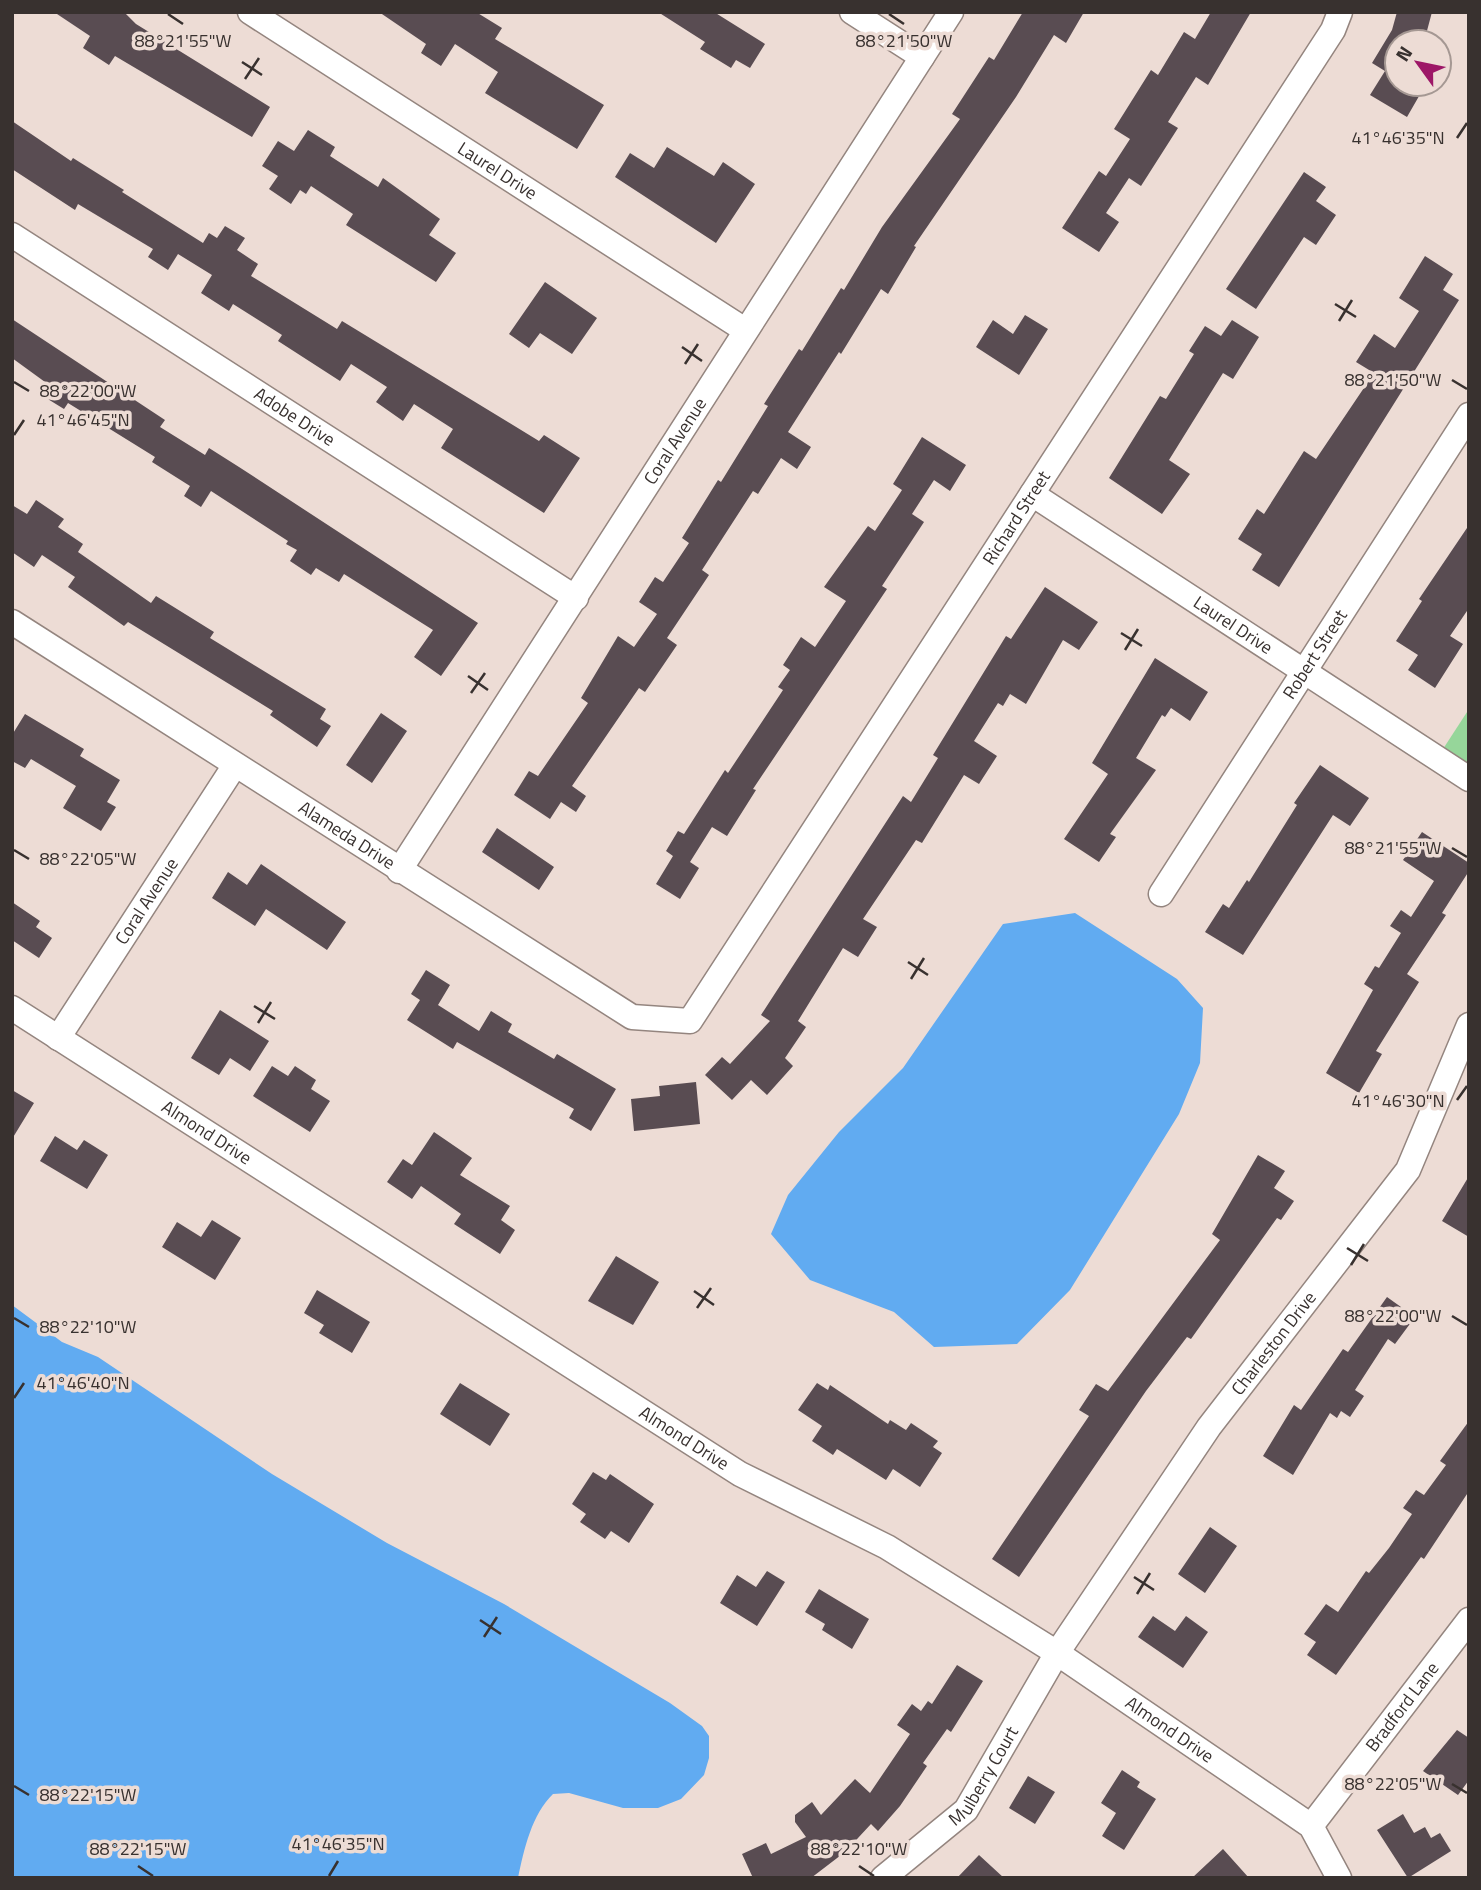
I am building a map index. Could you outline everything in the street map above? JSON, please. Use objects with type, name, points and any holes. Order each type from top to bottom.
[{"type":"street","name":"Laurel Drive","points":[[250,12],[745,330]]},
{"type":"street","points":[[852,12],[922,57]]},
{"type":"street","name":"Coral Avenue","points":[[400,871],[951,12]]},
{"type":"street","name":"Richard Street","points":[[690,1021],[1333,30],[1340,12]]},
{"type":"street","name":"Adobe Drive","points":[[12,236],[576,598]]},
{"type":"street","name":"Robert Street","points":[[1161,894],[1469,415]]},
{"type":"street","name":"Laurel Drive","points":[[1032,494],[1469,779]]},
{"type":"street","name":"Alameda Drive","points":[[12,622],[632,1017],[690,1021]]},
{"type":"street","name":"Coral Avenue","points":[[58,1038],[236,765]]},
{"type":"street","name":"Almond Drive","points":[[12,1008],[740,1474],[887,1547],[1057,1653],[1311,1826],[1339,1878]]},
{"type":"street","name":"Charleston Drive","points":[[1057,1653],[1209,1427],[1408,1170],[1469,1025]]},
{"type":"street","name":"Bradford Lane","points":[[1311,1826],[1469,1620]]},
{"type":"street","name":"Mulberry Court","points":[[883,1878],[966,1810],[1057,1653]]},
{"type":"green space","points":[[1469,709],[1469,779],[1443,749]]},
{"type":"water","points":[[1075,913],[1177,979],[1203,1008],[1200,1063],[1179,1114],[1070,1290],[1017,1344],[934,1347],[894,1312],[810,1280],[771,1234],[788,1195],[839,1132],[903,1068],[1003,924]]},
{"type":"water","points":[[12,1305],[62,1342],[98,1357],[272,1474],[387,1543],[504,1604],[670,1703],[702,1726],[709,1736],[709,1758],[704,1775],[681,1799],[658,1808],[623,1808],[569,1793],[553,1794],[534,1822],[518,1878],[12,1878]]},
{"type":"building","points":[[54,12],[124,12],[136,24],[270,107],[252,137],[115,56],[109,65],[83,48],[90,36]]},
{"type":"building","points":[[379,12],[476,12],[502,28],[495,39],[604,105],[577,149],[485,93],[498,72],[455,44],[441,66],[421,53],[426,44]]},
{"type":"building","points":[[658,12],[714,12],[765,44],[750,68],[736,60],[731,68],[700,49],[705,42]]},
{"type":"building","points":[[1023,12],[1084,12],[1066,43],[1054,35],[1016,97],[914,246],[916,247],[888,294],[881,289],[788,432],[811,447],[797,469],[781,458],[758,494],[753,491],[702,570],[709,575],[667,638],[677,645],[645,692],[639,688],[572,786],[586,796],[576,812],[561,802],[550,819],[514,795],[529,771],[538,776],[588,703],[581,698],[618,636],[634,647],[657,614],[639,602],[655,577],[663,582],[689,543],[682,538],[718,480],[721,482],[768,406],[764,404],[799,349],[802,351],[841,288],[844,290],[882,227],[960,119],[952,114],[989,57],[994,60]]},
{"type":"building","points":[[1211,12],[1251,12],[1208,85],[1196,77],[1168,122],[1178,128],[1141,186],[1129,178],[1106,213],[1119,222],[1099,252],[1062,228],[1099,171],[1106,176],[1130,139],[1114,129],[1151,70],[1158,75],[1184,32],[1195,39]]},
{"type":"building","points":[[1397,12],[1432,12],[1428,28],[1393,28]]},
{"type":"building","points":[[1383,45],[1383,70],[1372,63]]},
{"type":"building","points":[[1383,74],[1383,98],[1418,98],[1407,117],[1370,95]]},
{"type":"building","points":[[12,121],[71,161],[73,158],[124,190],[122,192],[203,243],[209,233],[217,238],[225,226],[245,238],[237,250],[258,264],[251,276],[337,329],[342,321],[539,441],[544,435],[580,458],[544,513],[441,448],[453,429],[414,404],[403,421],[376,402],[387,387],[351,364],[340,381],[278,341],[282,335],[233,304],[229,311],[201,293],[212,275],[178,254],[168,270],[148,257],[153,249],[78,204],[75,210],[12,169]]},
{"type":"building","points":[[308,130],[335,147],[330,156],[378,187],[383,178],[440,219],[429,235],[456,253],[436,282],[346,225],[353,214],[311,186],[306,194],[300,190],[291,204],[269,189],[278,176],[262,166],[278,141],[294,151]]},
{"type":"building","points":[[667,147],[714,176],[723,162],[755,184],[716,243],[615,177],[630,153],[654,168]]},
{"type":"building","points":[[1304,172],[1326,187],[1316,201],[1336,215],[1316,245],[1304,237],[1256,309],[1226,289]]},
{"type":"building","points":[[1425,256],[1453,274],[1443,290],[1459,300],[1279,587],[1252,570],[1262,554],[1238,539],[1257,509],[1264,514],[1304,451],[1316,459],[1374,373],[1356,362],[1374,334],[1395,348],[1419,311],[1399,298]]},
{"type":"building","points":[[545,282],[597,318],[572,354],[540,333],[529,348],[509,334]]},
{"type":"building","points":[[1025,315],[1048,329],[1019,375],[976,347],[993,320],[1013,334]]},
{"type":"building","points":[[12,319],[165,420],[160,427],[205,455],[209,448],[478,623],[441,676],[414,657],[433,630],[344,574],[339,582],[316,568],[311,575],[290,561],[297,550],[286,544],[288,541],[211,491],[201,507],[184,496],[190,486],[152,462],[155,457],[68,403],[64,409],[38,393],[45,382],[12,358]]},
{"type":"building","points":[[1232,320],[1259,337],[1233,379],[1223,373],[1169,460],[1190,474],[1162,514],[1109,478],[1160,396],[1166,399],[1194,354],[1189,351],[1205,326],[1221,336]]},
{"type":"building","points":[[922,437],[966,465],[950,491],[934,480],[912,514],[924,522],[882,586],[887,589],[753,789],[756,790],[727,836],[712,827],[690,862],[699,868],[680,899],[656,884],[673,856],[666,851],[678,831],[684,834],[725,770],[728,773],[783,690],[778,687],[790,670],[783,665],[801,637],[815,647],[846,601],[824,587],[868,526],[875,531],[902,490],[893,484]]},
{"type":"building","points":[[36,500],[64,519],[58,527],[83,544],[78,552],[151,603],[156,596],[214,632],[210,638],[326,709],[320,719],[331,726],[317,747],[270,715],[273,711],[128,622],[124,626],[68,587],[75,577],[42,555],[34,567],[12,552],[12,505],[27,514]]},
{"type":"building","points":[[1469,525],[1469,608],[1450,636],[1463,644],[1435,688],[1408,670],[1418,655],[1396,641],[1422,601],[1419,599]]},
{"type":"building","points":[[1045,587],[1098,622],[1079,650],[1063,640],[1026,704],[1010,694],[1003,706],[998,703],[974,741],[997,756],[979,784],[964,775],[922,843],[916,840],[863,919],[877,927],[858,957],[843,948],[798,1021],[806,1027],[785,1058],[793,1066],[767,1095],[751,1080],[732,1100],[705,1075],[722,1057],[730,1064],[770,1021],[761,1015],[903,796],[911,802],[938,758],[933,755],[1006,636],[1011,639]]},
{"type":"building","points":[[1155,658],[1208,692],[1190,721],[1171,708],[1165,717],[1162,715],[1136,758],[1156,770],[1110,834],[1116,837],[1099,862],[1064,839],[1108,774],[1092,763]]},
{"type":"building","points":[[381,713],[407,731],[372,783],[346,765]]},
{"type":"building","points":[[25,714],[84,749],[80,756],[120,780],[107,802],[116,807],[101,831],[63,808],[76,786],[31,759],[25,768],[12,761],[12,735]]},
{"type":"building","points":[[1320,765],[1369,798],[1350,826],[1333,815],[1243,955],[1205,932],[1223,904],[1229,908],[1247,880],[1249,882],[1297,805],[1294,803]]},
{"type":"building","points":[[497,828],[554,867],[539,890],[482,852]]},
{"type":"building","points":[[1422,832],[1469,863],[1469,871],[1442,913],[1446,915],[1407,974],[1419,982],[1376,1051],[1382,1054],[1359,1093],[1326,1073],[1373,990],[1364,984],[1375,966],[1379,968],[1401,933],[1390,926],[1401,910],[1411,917],[1434,881],[1403,860]]},
{"type":"building","points":[[261,864],[346,922],[327,950],[266,909],[255,926],[212,898],[228,872],[247,885]]},
{"type":"building","points":[[12,902],[40,921],[36,927],[52,938],[39,958],[12,940]]},
{"type":"building","points":[[426,970],[450,985],[438,1005],[479,1031],[491,1011],[512,1024],[508,1032],[554,1059],[557,1054],[616,1089],[591,1131],[569,1118],[574,1109],[457,1042],[453,1049],[407,1020],[420,1000],[411,994]]},
{"type":"building","points":[[220,1010],[269,1041],[250,1071],[230,1058],[219,1075],[191,1058]]},
{"type":"building","points":[[272,1066],[288,1076],[295,1066],[316,1080],[311,1089],[330,1101],[310,1132],[253,1096]]},
{"type":"building","points":[[696,1082],[700,1124],[634,1131],[631,1099],[660,1096],[659,1086]]},
{"type":"building","points":[[12,1090],[34,1103],[12,1139]]},
{"type":"building","points":[[434,1132],[472,1158],[460,1175],[510,1206],[501,1220],[515,1230],[500,1254],[454,1224],[461,1214],[421,1186],[412,1199],[387,1182],[403,1159],[412,1165]]},
{"type":"building","points":[[55,1136],[77,1150],[84,1140],[108,1155],[87,1189],[40,1161]]},
{"type":"building","points":[[1258,1155],[1285,1171],[1274,1188],[1294,1201],[1281,1220],[1277,1218],[1191,1339],[1187,1337],[1146,1391],[1019,1577],[992,1559],[1089,1416],[1079,1410],[1096,1384],[1108,1391],[1220,1240],[1212,1234]]},
{"type":"building","points":[[1469,1176],[1469,1237],[1442,1221]]},
{"type":"building","points":[[212,1220],[241,1238],[215,1280],[162,1247],[177,1222],[201,1237]]},
{"type":"building","points":[[616,1256],[659,1282],[633,1325],[588,1301]]},
{"type":"building","points":[[317,1290],[370,1322],[352,1353],[319,1333],[324,1325],[304,1313]]},
{"type":"building","points":[[1387,1297],[1415,1317],[1395,1344],[1388,1339],[1355,1390],[1364,1396],[1350,1417],[1341,1411],[1337,1418],[1330,1413],[1293,1475],[1263,1456],[1294,1405],[1301,1410],[1343,1349],[1348,1352]]},
{"type":"building","points":[[460,1383],[510,1414],[490,1446],[440,1414]]},
{"type":"building","points":[[817,1383],[828,1390],[830,1385],[888,1424],[890,1420],[906,1430],[911,1423],[938,1441],[933,1447],[942,1453],[920,1487],[893,1469],[886,1480],[837,1449],[833,1455],[812,1441],[822,1426],[798,1410]]},
{"type":"building","points":[[1469,1421],[1469,1491],[1424,1559],[1421,1557],[1336,1675],[1307,1655],[1316,1642],[1304,1634],[1326,1604],[1338,1612],[1366,1571],[1369,1573],[1389,1548],[1412,1514],[1403,1508],[1416,1490],[1424,1495],[1446,1465],[1440,1461]]},
{"type":"building","points":[[593,1472],[606,1480],[610,1474],[654,1504],[629,1543],[611,1531],[605,1539],[580,1522],[586,1514],[572,1504]]},
{"type":"building","points":[[1210,1527],[1237,1546],[1205,1593],[1178,1574]]},
{"type":"building","points":[[767,1571],[785,1582],[757,1626],[720,1603],[737,1575],[756,1587]]},
{"type":"building","points":[[819,1589],[869,1619],[852,1649],[822,1630],[825,1624],[805,1612]]},
{"type":"building","points":[[1153,1616],[1175,1631],[1186,1616],[1208,1632],[1183,1668],[1138,1637]]},
{"type":"building","points":[[957,1665],[983,1681],[951,1732],[947,1729],[923,1763],[927,1766],[900,1806],[878,1831],[871,1824],[845,1852],[811,1878],[753,1878],[742,1854],[766,1843],[771,1854],[806,1837],[795,1822],[795,1815],[812,1802],[821,1815],[855,1779],[870,1793],[910,1734],[897,1725],[912,1704],[921,1711],[928,1701],[932,1704]]},
{"type":"building","points":[[1457,1730],[1469,1738],[1469,1780],[1458,1795],[1423,1771]]},
{"type":"building","points":[[1122,1770],[1140,1782],[1137,1787],[1156,1799],[1124,1850],[1102,1836],[1116,1813],[1101,1803]]},
{"type":"building","points":[[1028,1776],[1055,1792],[1035,1824],[1009,1808]]},
{"type":"building","points":[[1403,1814],[1414,1833],[1425,1827],[1431,1838],[1440,1833],[1451,1851],[1408,1878],[1377,1830]]},
{"type":"building","points":[[1223,1849],[1249,1878],[1192,1878]]},
{"type":"building","points":[[979,1855],[1004,1878],[957,1878]]}]
